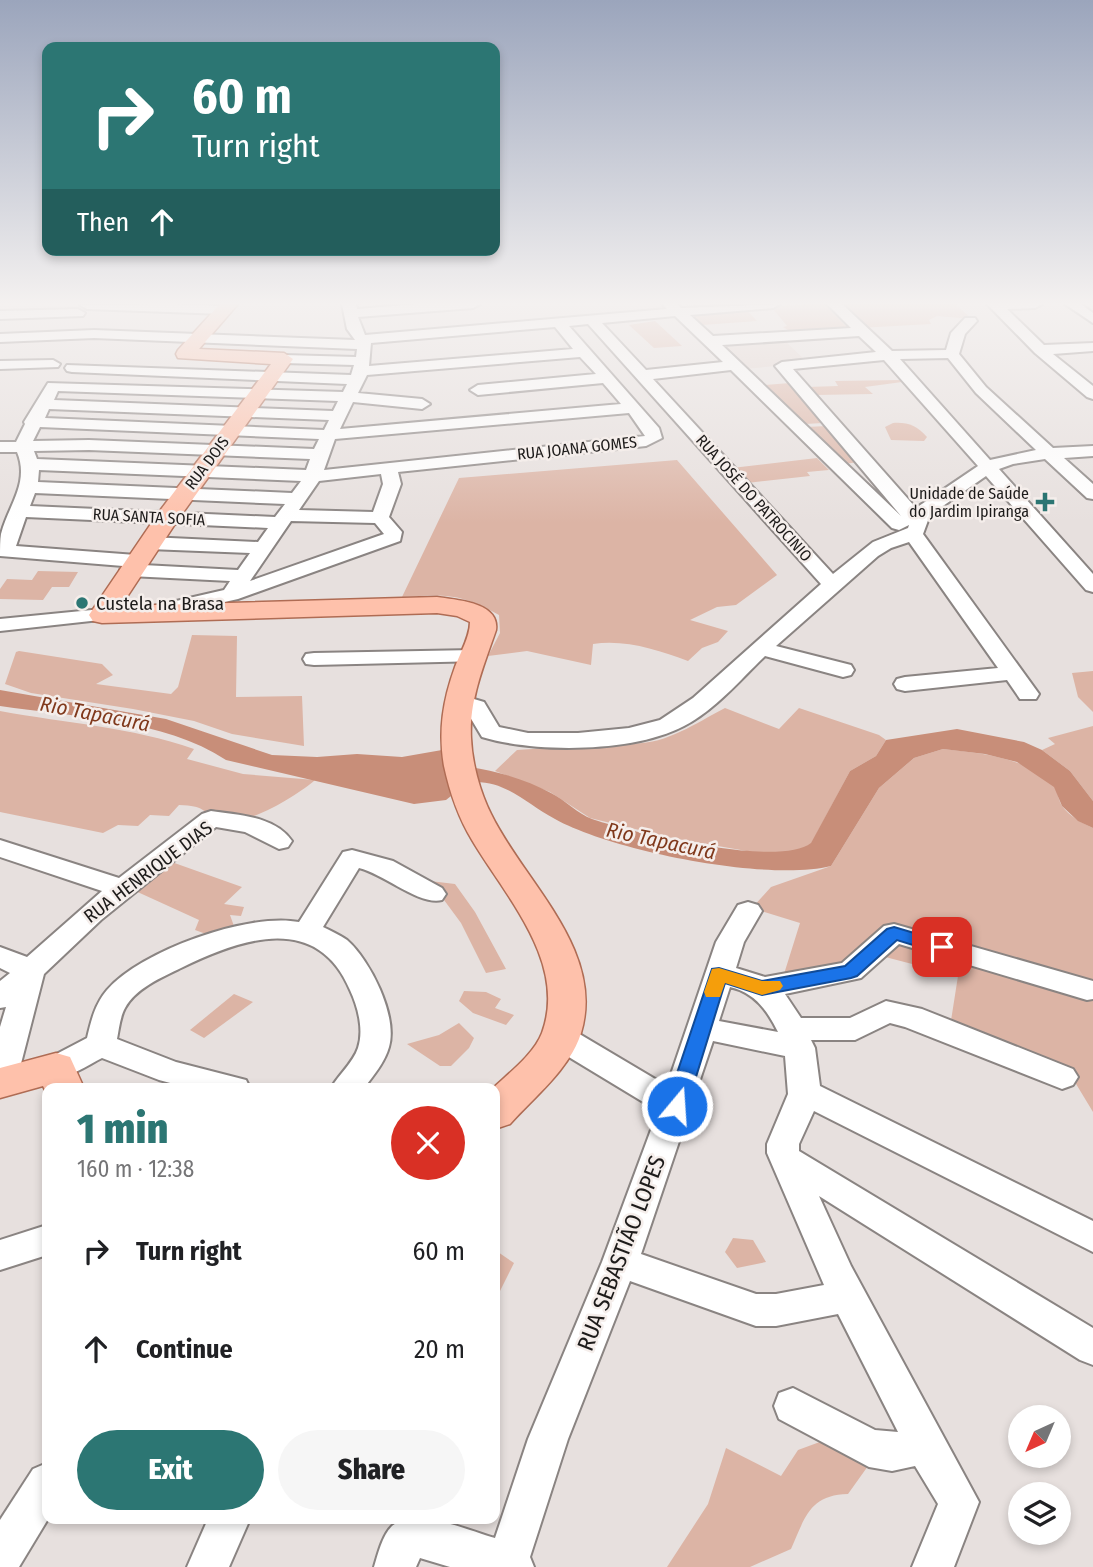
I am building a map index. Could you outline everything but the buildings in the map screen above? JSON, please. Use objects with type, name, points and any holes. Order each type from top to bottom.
[{"type":"main road","points":[[241,377],[265,386]]},
{"type":"main road","name":"RUA DOIS","points":[[102,615],[184,493],[265,386]]},
{"type":"main road","points":[[102,615],[437,605],[454,607],[481,617],[484,622],[457,701],[456,739],[473,812],[559,957],[566,977],[567,994],[566,1015],[560,1037],[500,1106]]},
{"type":"main road","points":[[0,1083],[60,1078]]},
{"type":"street","points":[[141,407],[166,377]]},
{"type":"street","points":[[200,377],[422,404]]},
{"type":"street","points":[[43,404],[141,407],[322,377]]},
{"type":"street","points":[[242,576],[138,558],[5,551],[17,511],[31,487],[30,464],[23,445],[32,422],[53,386],[155,390],[265,386],[322,377]]},
{"type":"street","points":[[231,595],[313,475],[320,454],[341,416],[358,377]]},
{"type":"street","points":[[469,377],[478,390],[497,438]]},
{"type":"street","name":"RUA JOSÉ DO PATROCINIO","points":[[646,377],[832,584]]},
{"type":"street","points":[[748,377],[840,466],[912,522]]},
{"type":"street","points":[[792,377],[912,522],[1028,694]]},
{"type":"street","points":[[908,377],[1093,586]]},
{"type":"street","points":[[971,377],[981,390],[1093,494]]},
{"type":"street","points":[[1073,377],[1093,394]]},
{"type":"street","points":[[478,390],[607,378]]},
{"type":"street","name":"RUA JOANA GOMES","points":[[30,464],[313,475],[389,468],[497,438],[654,438],[653,431],[607,378]]},
{"type":"street","points":[[756,384],[796,381]]},
{"type":"street","points":[[265,386],[341,416]]},
{"type":"street","points":[[32,422],[330,435],[497,438],[633,408]]},
{"type":"street","points":[[800,426],[831,425]]},
{"type":"street","points":[[0,447],[89,445],[320,454]]},
{"type":"street","points":[[457,701],[476,707],[490,732],[515,740],[576,740],[639,732],[669,724],[681,718],[832,584],[989,466],[1052,454],[1093,451]]},
{"type":"street","points":[[840,466],[864,463]]},
{"type":"street","points":[[380,518],[392,484],[389,468]]},
{"type":"street","points":[[31,487],[184,493],[289,512],[380,518],[393,532],[393,537],[231,595],[152,612]]},
{"type":"street","name":"RUA SANTA SOFIA","points":[[17,511],[167,519],[289,512]]},
{"type":"street","points":[[138,558],[262,548]]},
{"type":"street","points":[[0,625],[102,615]]},
{"type":"street","points":[[761,648],[843,670]]},
{"type":"street","points":[[314,659],[474,656]]},
{"type":"street","points":[[905,684],[1013,673]]},
{"type":"street","name":"RUA HENRIQUE DIAS","points":[[0,998],[91,914],[211,819],[252,825],[279,841]]},
{"type":"street","points":[[0,848],[124,889]]},
{"type":"street","points":[[307,931],[352,858],[375,862],[395,870],[432,894]]},
{"type":"street","name":"RUA SEBASTIÃO LOPES","points":[[509,1565],[548,1439],[620,1262],[677,1106],[730,942],[748,911]]},
{"type":"street","points":[[60,1078],[100,1045],[111,1005],[128,985],[205,944],[268,928],[307,931],[330,941],[352,961],[372,1010],[376,1045],[350,1083]]},
{"type":"street","points":[[762,988],[851,971],[894,933],[1087,990]]},
{"type":"street","points":[[0,957],[30,970],[0,1083]]},
{"type":"street","points":[[719,974],[762,988],[773,999],[796,1039],[804,1092],[783,1144],[783,1153],[836,1273],[925,1445],[960,1502],[933,1567]]},
{"type":"street","points":[[702,1028],[796,1039],[855,1029],[886,1012],[911,1017],[1062,1077]]},
{"type":"street","points":[[560,1037],[677,1106]]},
{"type":"street","points":[[100,1045],[170,1072],[215,1083]]},
{"type":"street","points":[[804,1092],[1093,1237]]},
{"type":"street","points":[[786,1159],[1093,1348]]},
{"type":"street","points":[[0,1255],[42,1242]]},
{"type":"street","points":[[620,1262],[756,1310],[776,1310],[849,1296]]},
{"type":"street","points":[[793,1406],[869,1448],[892,1452],[925,1445]]},
{"type":"street","points":[[0,1558],[42,1491]]},
{"type":"street","points":[[208,1567],[227,1524]]},
{"type":"street","points":[[395,1567],[403,1545],[407,1540],[418,1536],[509,1565]]},
{"type":"shaded area","points":[[835,381],[902,382],[865,387],[873,394],[815,395],[807,387],[838,386]]},
{"type":"shaded area","points":[[790,383],[823,423],[805,424],[765,385]]},
{"type":"shaded area","points":[[893,423],[912,426],[927,437],[924,441],[891,440],[885,427]]},
{"type":"shaded area","points":[[827,426],[859,462],[844,464],[806,427]]},
{"type":"shaded area","points":[[817,458],[829,470],[807,472],[810,476],[747,483],[732,468]]},
{"type":"shaded area","points":[[677,460],[777,575],[736,605],[717,607],[690,620],[728,631],[718,642],[702,648],[688,661],[653,649],[617,643],[593,644],[591,665],[527,651],[488,656],[500,633],[499,615],[463,599],[430,595],[402,597],[459,478]]},
{"type":"shaded area","points":[[38,571],[78,572],[69,587],[52,587],[43,600],[0,599],[0,589],[7,579],[32,580]]},
{"type":"shaded area","points":[[192,635],[237,636],[236,697],[302,696],[304,746],[232,734],[194,721],[133,709],[31,693],[5,684],[16,652],[19,651],[102,664],[113,675],[96,684],[171,694],[178,687]]},
{"type":"shaded area","points":[[1093,671],[1093,712],[1078,697],[1072,673]]},
{"type":"shaded area","points":[[725,708],[779,729],[799,708],[879,735],[886,740],[876,756],[850,771],[811,844],[802,851],[758,853],[672,838],[590,818],[550,792],[495,771],[517,750],[652,742],[677,733]]},
{"type":"shaded area","points":[[0,711],[146,735],[194,749],[187,759],[243,774],[315,780],[270,809],[243,820],[220,820],[199,808],[179,805],[169,816],[150,815],[138,826],[118,825],[103,833],[0,812]]},
{"type":"shaded area","points":[[1093,726],[1093,801],[1070,771],[1042,750],[1055,744],[1048,738]]},
{"type":"shaded area","points":[[943,749],[1002,758],[1031,769],[1054,786],[1068,813],[1093,828],[1093,1112],[1067,1069],[950,1027],[958,976],[870,953],[851,971],[784,974],[800,923],[752,908],[771,887],[831,866],[879,788],[914,758]]},
{"type":"shaded area","points":[[166,860],[242,887],[224,904],[244,907],[241,916],[230,915],[235,929],[207,939],[206,934],[195,930],[199,920],[131,889]]},
{"type":"shaded area","points":[[430,881],[455,884],[475,912],[506,969],[486,973],[461,923]]},
{"type":"shaded area","points":[[464,991],[486,992],[501,999],[495,1008],[514,1015],[506,1025],[473,1013],[459,1001]]},
{"type":"shaded area","points":[[234,994],[253,1002],[204,1038],[190,1030]]},
{"type":"shaded area","points":[[459,1023],[474,1038],[469,1048],[451,1066],[440,1066],[407,1044],[439,1035]]},
{"type":"shaded area","points":[[733,1238],[753,1240],[766,1262],[737,1268],[725,1252]]},
{"type":"shaded area","points":[[500,1253],[514,1263],[500,1291]]},
{"type":"shaded area","points":[[836,1436],[873,1459],[848,1494],[825,1499],[810,1510],[791,1549],[750,1567],[667,1567],[708,1504],[726,1448],[781,1476],[798,1450]]},
{"type":"water","name":"Rio Tapacurá","points":[[0,690],[166,719],[272,755],[317,757],[357,754],[402,757],[442,750],[451,796],[446,800],[414,804],[226,760],[201,746],[146,728],[0,706]]},
{"type":"water","name":"Rio Tapacurá","points":[[957,729],[1024,742],[1042,750],[1070,771],[1093,801],[1093,828],[1078,821],[1062,806],[1054,787],[1017,762],[985,754],[943,749],[914,758],[879,788],[831,866],[803,870],[731,867],[651,852],[581,831],[497,785],[474,782],[470,767],[532,784],[587,817],[612,825],[705,846],[769,852],[794,850],[811,843],[850,771],[876,756],[886,740]]},
{"type":"slow traffic","points":[[713,992],[719,974],[762,988],[773,986]]},
{"type":"place","name":"Unidade de Saúde do Jardim Ipiranga","points":[[1045,502]]},
{"type":"place","name":"Custela na Brasa","points":[[82,603]]},
{"type":"route","points":[[677,1106],[719,974],[762,988],[851,971],[894,933],[942,947]]}]
